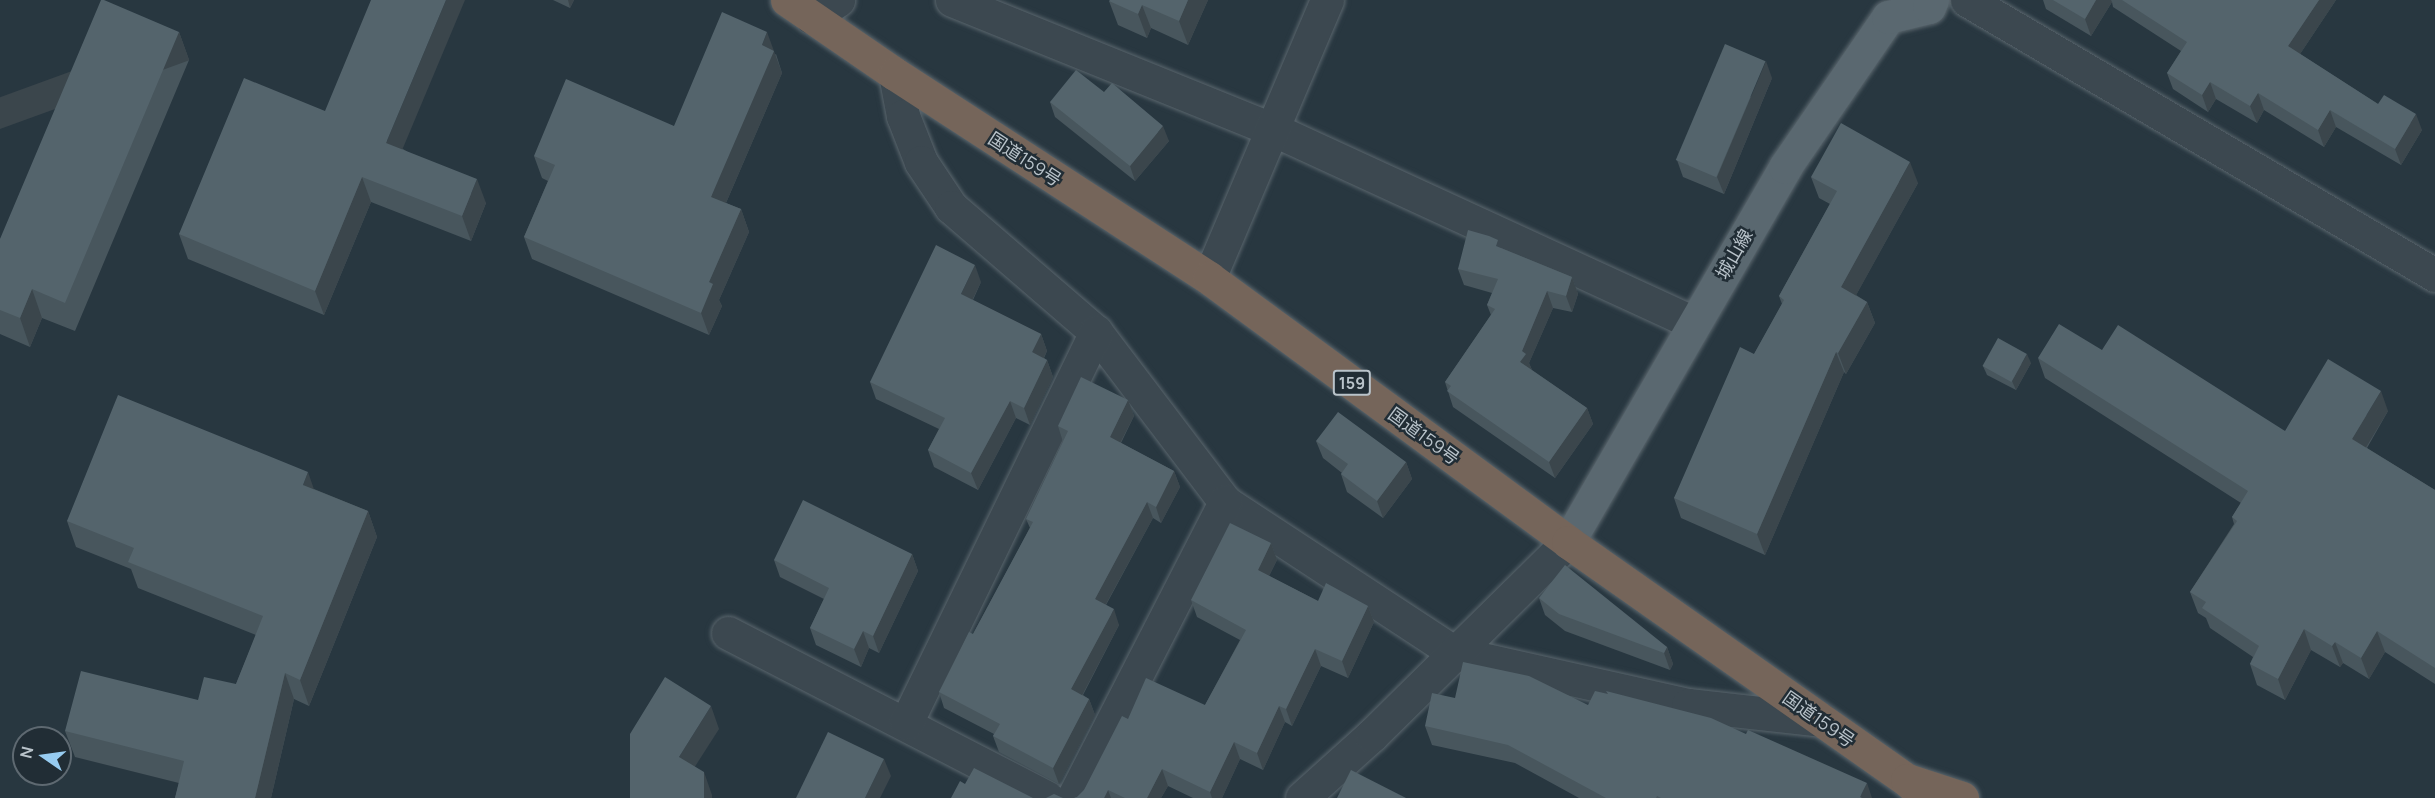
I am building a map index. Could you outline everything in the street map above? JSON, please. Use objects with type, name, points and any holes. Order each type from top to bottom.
[{"type":"highway","name":"国道159号","points":[[799,8],[895,74],[1209,278],[1568,542],[1821,720],[1910,792],[1962,798]]},
{"type":"main road","name":"城山線","points":[[1568,542],[1785,167],[1888,17],[1927,2]]},
{"type":"street","points":[[799,8],[838,0]]},
{"type":"street","points":[[952,0],[1272,129],[1694,323]]},
{"type":"street","points":[[1209,278],[1327,0]]},
{"type":"street","points":[[1967,0],[2435,275]]},
{"type":"street","points":[[895,74],[903,116],[921,162],[951,207],[1096,332],[1225,502],[1455,653],[1688,705],[1821,720]]},
{"type":"street","points":[[906,723],[1096,332]]},
{"type":"street","points":[[1073,798],[1225,502]]},
{"type":"street","points":[[1302,798],[1568,542]]},
{"type":"street","points":[[728,633],[906,723],[1047,798]]},
{"type":"building","points":[[101,0],[179,32],[65,303],[32,289],[20,318],[0,310],[0,239]]},
{"type":"building","points":[[371,0],[446,0],[386,143],[477,179],[462,216],[362,177],[315,291],[179,234],[244,78],[325,111]]},
{"type":"building","points":[[1110,0],[1188,0],[1179,21],[1142,5],[1138,14]]},
{"type":"building","points":[[2053,0],[2096,0],[2085,19]]},
{"type":"building","points":[[2122,0],[2319,0],[2288,46],[2378,104],[2384,95],[2416,114],[2395,149],[2330,110],[2318,130],[2258,93],[2250,106],[2210,82],[2202,95],[2167,73],[2187,42]]},
{"type":"building","points":[[722,12],[767,32],[762,45],[774,51],[711,197],[741,209],[709,282],[713,284],[701,313],[524,237],[555,165],[534,156],[566,79],[674,126]]},
{"type":"building","points":[[1725,44],[1766,61],[1716,177],[1676,160]]},
{"type":"building","points":[[1076,70],[1104,92],[1112,83],[1163,126],[1130,166],[1050,102]]},
{"type":"building","points":[[1841,123],[1910,162],[1841,287],[1867,302],[1838,353],[1836,352],[1757,534],[1674,498],[1740,347],[1754,354],[1784,300],[1779,296],[1837,191],[1811,177]]},
{"type":"building","points":[[1468,230],[1498,240],[1496,246],[1572,277],[1566,296],[1547,291],[1522,351],[1526,354],[1520,362],[1587,408],[1549,462],[1447,391],[1451,386],[1445,382],[1495,309],[1487,305],[1498,279],[1458,269]]},
{"type":"building","points":[[936,245],[975,265],[961,294],[1041,334],[1032,352],[1047,360],[1024,408],[1010,401],[971,473],[928,450],[945,418],[870,382]]},
{"type":"building","points":[[2059,324],[2102,350],[2118,325],[2285,431],[2328,359],[2381,391],[2352,439],[2435,490],[2435,668],[2377,631],[2361,658],[2335,642],[2332,646],[2304,629],[2278,679],[2250,664],[2259,646],[2202,608],[2206,602],[2190,592],[2237,521],[2232,517],[2248,491],[2038,358]]},
{"type":"building","points":[[1998,338],[2027,354],[2011,382],[1982,366]]},
{"type":"building","points":[[1081,377],[1128,400],[1110,437],[1174,471],[1156,507],[1147,502],[1095,599],[1114,609],[1071,689],[1089,699],[1053,768],[993,736],[1000,724],[939,692],[969,632],[973,634],[1033,522],[1026,519],[1068,431],[1058,426]]},
{"type":"building","points":[[118,395],[308,472],[303,485],[368,511],[300,680],[285,673],[255,798],[175,798],[184,761],[72,733],[72,726],[66,726],[81,671],[198,700],[204,677],[236,684],[263,616],[128,562],[134,548],[67,521]]},
{"type":"building","points":[[1338,412],[1406,462],[1377,501],[1341,474],[1348,464],[1316,441]]},
{"type":"building","points":[[803,500],[912,554],[873,636],[863,631],[854,649],[810,628],[829,588],[774,560]]},
{"type":"building","points":[[1230,523],[1271,543],[1258,570],[1318,601],[1326,583],[1368,606],[1342,661],[1315,649],[1286,709],[1279,706],[1257,753],[1234,742],[1210,792],[1162,769],[1147,798],[1125,798],[1108,790],[1104,798],[1074,798],[1084,790],[1122,716],[1128,719],[1146,678],[1205,705],[1246,630],[1191,600]]},
{"type":"building","points":[[1565,565],[1667,647],[1664,653],[1559,614],[1539,598]]},
{"type":"building","points":[[1463,662],[1529,676],[1588,705],[1595,691],[1608,694],[1606,691],[1711,718],[1746,734],[1748,730],[1867,783],[1860,797],[1862,798],[1661,798],[1657,796],[1656,798],[1606,798],[1508,745],[1425,726],[1432,693],[1455,698]]},
{"type":"building","points":[[665,677],[711,706],[679,757],[704,772],[704,798],[630,798],[630,734]]},
{"type":"building","points":[[828,732],[884,759],[865,798],[796,798]]},
{"type":"building","points":[[974,768],[1033,798],[951,798],[960,781],[965,784]]},
{"type":"building","points":[[1351,770],[1406,798],[1337,798]]},
{"type":"building","points":[[1054,794],[1063,798],[1046,798]]}]
